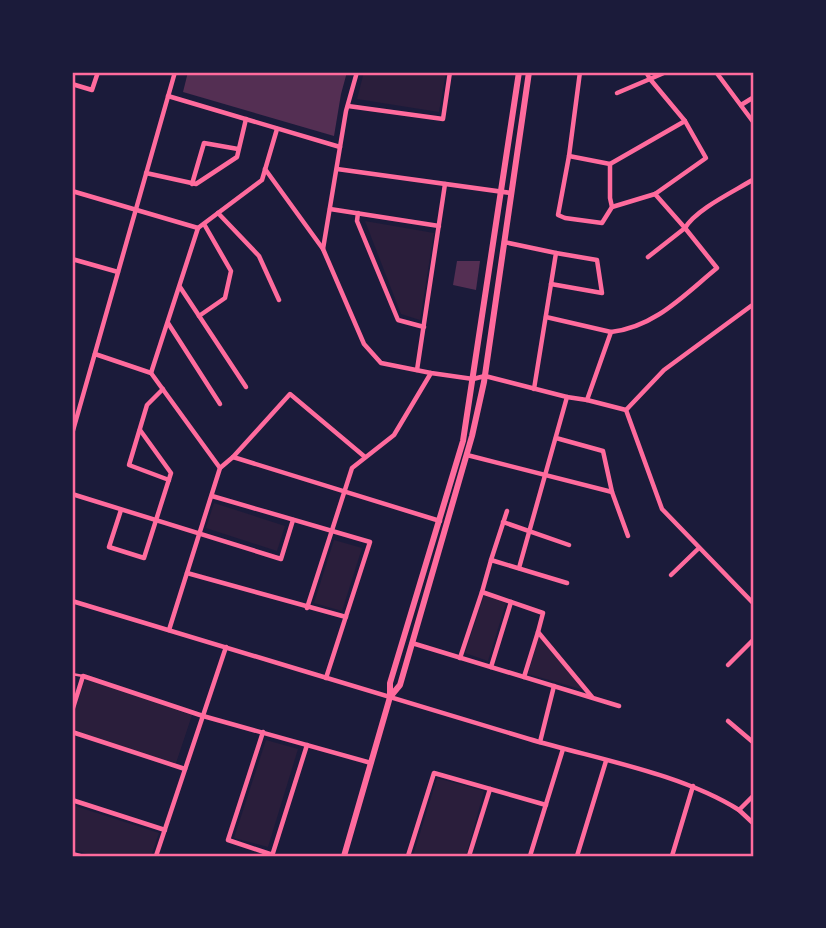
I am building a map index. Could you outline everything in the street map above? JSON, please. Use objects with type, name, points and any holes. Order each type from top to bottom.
[{"type":"street","points":[[72,83],[92,90],[97,72]]},
{"type":"street","points":[[72,433],[176,72]]},
{"type":"street","points":[[323,249],[340,147],[357,72]]},
{"type":"street","points":[[348,106],[443,119],[450,72]]},
{"type":"street","points":[[344,856],[390,697],[390,683],[463,441],[519,72]]},
{"type":"street","points":[[390,697],[400,685],[467,455],[485,376],[529,72]]},
{"type":"street","points":[[580,72],[558,215],[602,223],[612,207],[655,194],[706,158],[685,121],[646,72]]},
{"type":"street","points":[[617,93],[666,72]]},
{"type":"street","points":[[716,72],[754,123]]},
{"type":"street","points":[[169,96],[340,147]]},
{"type":"street","points":[[741,105],[754,97]]},
{"type":"street","points":[[146,173],[196,184],[237,157],[246,119]]},
{"type":"street","points":[[569,156],[610,164],[685,121]]},
{"type":"street","points":[[151,373],[198,228],[262,180],[278,129]]},
{"type":"street","points":[[192,184],[204,143],[239,149]]},
{"type":"street","points":[[610,164],[612,207]]},
{"type":"street","points":[[265,169],[323,249],[364,344],[381,363],[473,379],[485,376],[626,410]]},
{"type":"street","points":[[337,169],[512,193]]},
{"type":"street","points":[[648,257],[702,211],[754,179]]},
{"type":"street","points":[[417,370],[445,184]]},
{"type":"street","points":[[72,191],[198,228]]},
{"type":"street","points":[[546,317],[611,332],[623,330],[655,318],[717,268],[655,194]]},
{"type":"street","points":[[330,209],[439,226]]},
{"type":"street","points":[[218,213],[259,256],[279,300]]},
{"type":"street","points":[[358,214],[357,221],[398,320],[424,327]]},
{"type":"street","points":[[199,316],[225,298],[231,271],[204,224]]},
{"type":"street","points":[[504,242],[597,260],[602,293],[551,284]]},
{"type":"street","points":[[534,389],[556,253]]},
{"type":"street","points":[[72,259],[118,272]]},
{"type":"street","points":[[179,287],[246,387]]},
{"type":"street","points":[[626,410],[664,370],[751,306]]},
{"type":"street","points":[[167,323],[220,404]]},
{"type":"street","points":[[587,400],[611,332]]},
{"type":"street","points":[[94,354],[151,373],[220,468]]},
{"type":"street","points":[[307,608],[352,468],[394,435],[431,373]]},
{"type":"street","points":[[163,389],[147,405],[129,465],[169,480]]},
{"type":"street","points":[[169,630],[220,468],[290,394],[365,457]]},
{"type":"street","points":[[519,568],[567,397]]},
{"type":"street","points":[[626,410],[662,509],[754,604]]},
{"type":"street","points":[[121,510],[109,547],[144,558],[171,473],[140,430]]},
{"type":"street","points":[[556,438],[603,451],[612,492],[628,536]]},
{"type":"street","points":[[467,455],[612,492]]},
{"type":"street","points":[[233,457],[447,523]]},
{"type":"street","points":[[72,494],[281,559],[293,520]]},
{"type":"street","points":[[212,496],[370,542],[326,678]]},
{"type":"street","points":[[460,658],[507,511]]},
{"type":"street","points":[[503,522],[569,545]]},
{"type":"street","points":[[671,575],[699,548]]},
{"type":"street","points":[[491,560],[567,583]]},
{"type":"street","points":[[187,573],[346,617]]},
{"type":"street","points":[[482,592],[543,613],[524,677]]},
{"type":"street","points":[[72,601],[693,786],[740,810],[754,824]]},
{"type":"street","points":[[491,667],[511,602]]},
{"type":"street","points":[[538,632],[592,698]]},
{"type":"street","points":[[728,665],[754,639]]},
{"type":"street","points":[[412,643],[619,706]]},
{"type":"street","points":[[156,856],[226,648]]},
{"type":"street","points":[[72,711],[83,676],[203,716],[371,763]]},
{"type":"street","points":[[540,742],[554,686]]},
{"type":"street","points":[[728,721],[754,743]]},
{"type":"street","points":[[72,732],[185,769]]},
{"type":"street","points":[[262,732],[228,840],[272,855],[307,745]]},
{"type":"street","points":[[530,856],[563,749]]},
{"type":"street","points":[[577,856],[606,761]]},
{"type":"street","points":[[408,856],[434,773],[546,805]]},
{"type":"street","points":[[672,856],[693,786]]},
{"type":"street","points":[[469,856],[490,789]]},
{"type":"street","points":[[740,810],[754,795]]},
{"type":"street","points":[[72,800],[165,830]]},
{"type":"street","points":[[72,854],[80,856]]},
{"type":"lane","points":[[72,674],[83,676]]},
{"type":"shaded area","points":[[364,72],[446,72],[439,112],[357,99]]},
{"type":"shaded area","points":[[365,221],[434,233],[420,320],[401,314]]},
{"type":"shaded area","points":[[214,503],[285,526],[277,551],[206,528]]},
{"type":"shaded area","points":[[334,540],[362,548],[342,611],[314,603]]},
{"type":"shaded area","points":[[484,595],[506,603],[488,661],[465,653]]},
{"type":"shaded area","points":[[539,636],[584,690],[528,674]]},
{"type":"shaded area","points":[[85,679],[192,715],[175,766],[72,733],[72,718]]},
{"type":"shaded area","points":[[266,740],[298,749],[268,847],[234,838]]},
{"type":"shaded area","points":[[437,778],[484,791],[466,856],[413,856]]},
{"type":"shaded area","points":[[72,805],[159,833],[151,856],[94,856],[72,849]]},
{"type":"building","points":[[188,72],[347,72],[334,136],[183,92]]},
{"type":"building","points":[[457,261],[480,261],[476,290],[453,285]]}]
